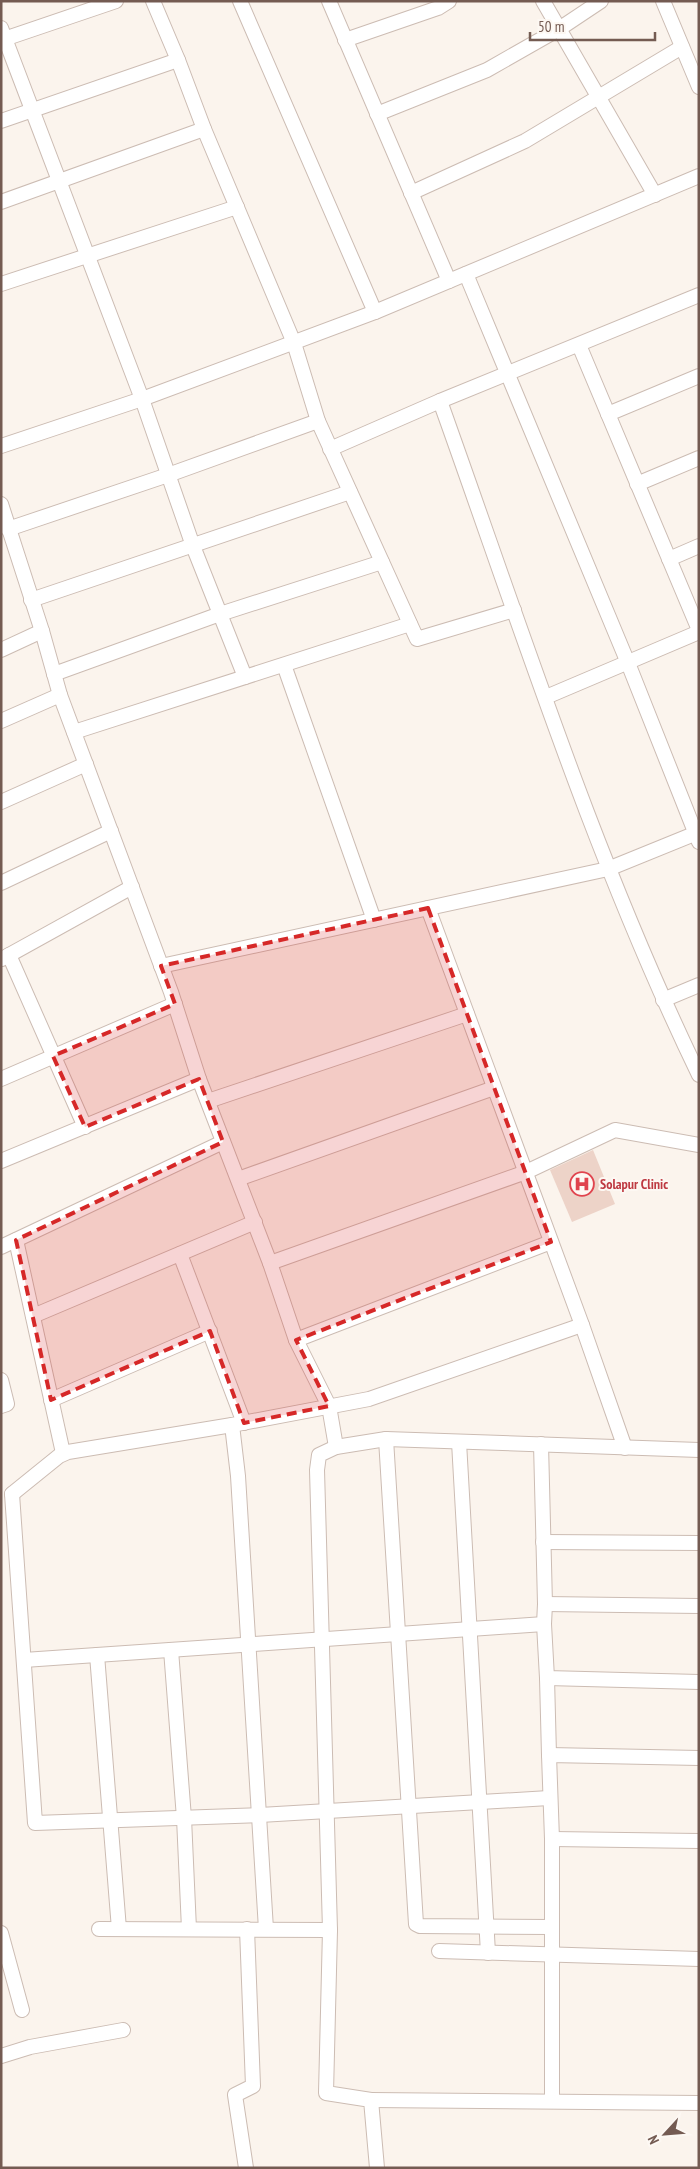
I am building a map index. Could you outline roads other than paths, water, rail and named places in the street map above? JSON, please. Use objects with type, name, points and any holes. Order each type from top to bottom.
[{"type":"street","points":[[116,1],[3,35],[142,399],[193,546],[245,677]]},
{"type":"street","points":[[153,1],[204,129],[294,343],[318,421],[417,639],[514,610]]},
{"type":"street","points":[[240,1],[375,312]]},
{"type":"street","points":[[329,1],[449,281]]},
{"type":"street","points":[[345,40],[438,8],[449,1]]},
{"type":"street","points":[[543,1],[655,195]]},
{"type":"street","points":[[377,114],[487,70],[559,29],[601,1]]},
{"type":"street","points":[[663,1],[699,87]]},
{"type":"street","points":[[411,193],[525,141],[682,47]]},
{"type":"street","points":[[1,121],[178,60]]},
{"type":"street","points":[[1,202],[204,129]]},
{"type":"street","points":[[1,446],[142,399],[375,312],[699,176]]},
{"type":"street","points":[[1,284],[237,207]]},
{"type":"street","points":[[161,966],[608,869],[698,835],[466,274]]},
{"type":"street","points":[[330,449],[440,401],[699,295]]},
{"type":"street","points":[[546,697],[699,631],[580,345]]},
{"type":"street","points":[[608,414],[699,376]]},
{"type":"street","points":[[440,401],[608,869],[662,1000],[699,1075]]},
{"type":"street","points":[[8,528],[168,475],[318,421]]},
{"type":"street","points":[[638,484],[699,458]]},
{"type":"street","points":[[31,600],[350,492]]},
{"type":"street","points":[[1,504],[42,631],[60,695],[175,1004],[223,1142],[255,1222],[296,1340],[329,1406],[336,1447]]},
{"type":"street","points":[[669,559],[699,546]]},
{"type":"street","points":[[54,674],[220,614],[382,562]]},
{"type":"street","points":[[74,732],[410,624]]},
{"type":"street","points":[[1,650],[42,631]]},
{"type":"street","points":[[284,665],[374,920]]},
{"type":"street","points":[[1,721],[60,695]]},
{"type":"street","points":[[1,802],[86,764]]},
{"type":"street","points":[[1,883],[111,831]]},
{"type":"street","points":[[85,1126],[5,957],[132,887]]},
{"type":"street","points":[[428,908],[582,1325],[625,1448]]},
{"type":"street","points":[[662,1000],[699,985]]},
{"type":"street","points":[[1,1079],[175,1004]]},
{"type":"street","points":[[208,1101],[467,1014]]},
{"type":"street","points":[[1,1161],[200,1079]]},
{"type":"street","points":[[238,1179],[494,1088]]},
{"type":"street","points":[[270,1263],[526,1172],[615,1130],[699,1145]]},
{"type":"street","points":[[1,1247],[223,1142]]},
{"type":"street","points":[[32,1316],[255,1222]]},
{"type":"street","points":[[16,1240],[63,1453]]},
{"type":"street","points":[[296,1340],[551,1242]]},
{"type":"street","points":[[180,1254],[210,1332],[238,1424],[238,1476],[266,1929]]},
{"type":"street","points":[[550,1798],[260,1815],[35,1823],[24,1660],[6,1492],[63,1453],[238,1424],[369,1399],[582,1325]]},
{"type":"street","points":[[51,1400],[210,1332]]},
{"type":"street","points":[[1,1380],[8,1404],[1,1406]]},
{"type":"street","points":[[699,1450],[386,1439],[336,1447],[319,1455],[317,1470],[330,1930],[326,2093],[370,2100],[699,2102]]},
{"type":"street","points":[[386,1439],[416,1924],[420,1926],[552,1927]]},
{"type":"street","points":[[459,1442],[468,1628],[488,1953]]},
{"type":"street","points":[[541,1444],[544,1624],[552,1839],[552,2100]]},
{"type":"street","points":[[543,1542],[699,1543]]},
{"type":"street","points":[[545,1604],[699,1606]]},
{"type":"street","points":[[24,1660],[544,1624]]},
{"type":"street","points":[[171,1650],[184,1818],[189,1929]]},
{"type":"street","points":[[97,1655],[119,1929]]},
{"type":"street","points":[[546,1678],[699,1682]]},
{"type":"street","points":[[549,1755],[699,1758]]},
{"type":"street","points":[[552,1839],[699,1840]]},
{"type":"street","points":[[99,1929],[330,1930]]},
{"type":"street","points":[[246,2168],[234,2095],[253,2086],[247,1929]]},
{"type":"street","points":[[1,1933],[22,2010]]},
{"type":"street","points":[[439,1951],[699,1959]]},
{"type":"street","points":[[1,2056],[30,2047],[124,2030]]},
{"type":"street","points":[[370,2100],[377,2168]]},
{"type":"place","name":"Solapur Clinic","points":[[582,1184]]}]
